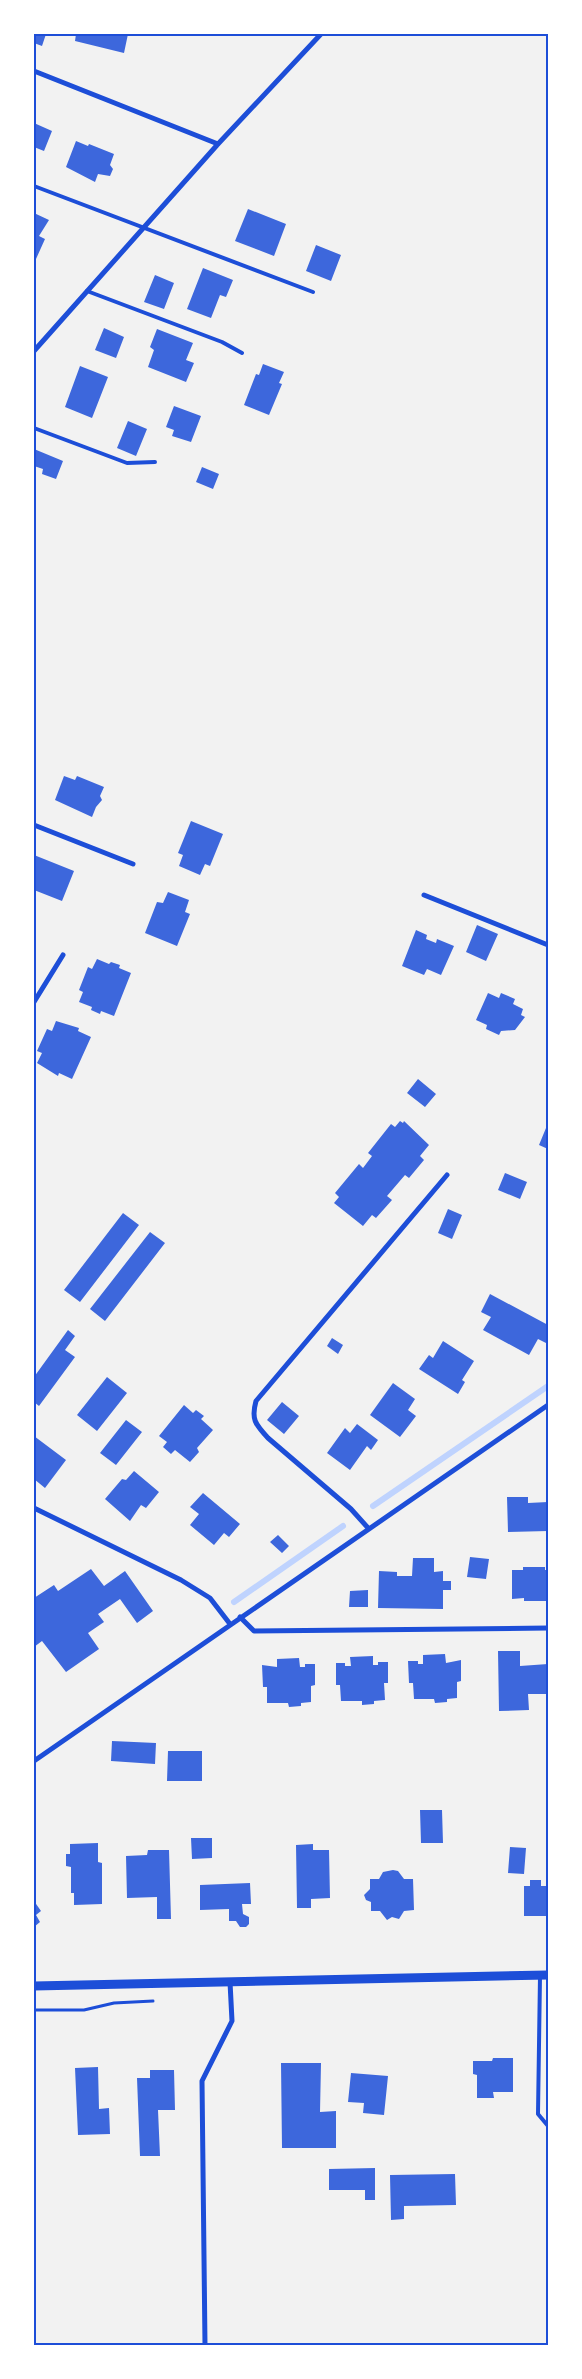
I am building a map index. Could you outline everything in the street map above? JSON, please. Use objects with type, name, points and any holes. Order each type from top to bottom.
[{"type":"street","points":[[34,351],[218,144],[321,34]]},
{"type":"street","points":[[34,71],[218,144]]},
{"type":"street","points":[[34,825],[133,864]]},
{"type":"street","points":[[424,895],[548,945]]},
{"type":"street","points":[[34,1002],[63,955]]},
{"type":"street","points":[[369,1529],[352,1509],[268,1438],[257,1425],[253,1413],[256,1401],[447,1175]]},
{"type":"street","points":[[34,1761],[548,1405]]},
{"type":"street","points":[[34,1508],[181,1580],[210,1598],[230,1624]]},
{"type":"street","points":[[240,1617],[254,1631],[548,1628]]},
{"type":"street","points":[[34,1986],[544,1975]]},
{"type":"street","points":[[205,2345],[202,2081],[232,2021],[230,1982]]},
{"type":"lane","points":[[34,186],[313,292]]},
{"type":"lane","points":[[86,291],[222,342],[242,353]]},
{"type":"lane","points":[[34,428],[127,463],[155,462]]},
{"type":"lane","points":[[544,1975],[538,2114],[548,2126]]},
{"type":"building","points":[[34,34],[46,34],[42,46],[34,43]]},
{"type":"building","points":[[76,34],[128,34],[124,53],[75,41]]},
{"type":"building","points":[[34,123],[52,131],[44,151],[34,147]]},
{"type":"building","points":[[76,141],[114,154],[110,165],[113,169],[110,176],[98,174],[95,182],[66,167]]},
{"type":"building","points":[[248,209],[286,224],[274,256],[235,241]]},
{"type":"building","points":[[34,213],[49,220],[39,236],[45,239],[36,259],[34,257]]},
{"type":"building","points":[[316,245],[341,255],[331,281],[306,271]]},
{"type":"building","points":[[203,268],[233,280],[226,297],[220,295],[211,318],[187,309]]},
{"type":"building","points":[[155,275],[174,283],[164,309],[144,302]]},
{"type":"building","points":[[104,328],[124,337],[116,358],[95,350]]},
{"type":"building","points":[[157,329],[193,343],[186,360],[194,363],[186,382],[148,367],[154,350],[150,347]]},
{"type":"building","points":[[263,364],[284,372],[279,383],[282,384],[269,415],[244,405],[256,374],[259,375]]},
{"type":"building","points":[[80,366],[108,377],[92,418],[65,407]]},
{"type":"building","points":[[174,406],[201,416],[191,442],[172,436],[174,430],[166,427]]},
{"type":"building","points":[[128,421],[147,429],[136,456],[117,448]]},
{"type":"building","points":[[34,449],[63,461],[56,479],[42,474],[43,469],[34,466]]},
{"type":"building","points":[[202,467],[219,474],[213,489],[196,482]]},
{"type":"building","points":[[64,776],[75,780],[77,776],[104,787],[100,796],[102,800],[96,807],[92,817],[55,800]]},
{"type":"building","points":[[191,821],[223,834],[210,866],[205,864],[200,875],[179,866],[183,855],[178,853]]},
{"type":"building","points":[[34,855],[74,871],[62,901],[34,890]]},
{"type":"building","points":[[168,892],[189,900],[185,912],[190,914],[177,946],[145,933],[157,902],[163,903]]},
{"type":"building","points":[[477,925],[498,934],[486,961],[466,952]]},
{"type":"building","points":[[416,930],[427,935],[426,939],[436,943],[437,939],[454,946],[441,975],[427,969],[424,975],[402,966]]},
{"type":"building","points":[[97,959],[109,964],[111,962],[120,965],[119,968],[131,973],[114,1016],[101,1011],[100,1014],[91,1010],[92,1007],[79,1002],[83,992],[79,990],[88,967],[92,969]]},
{"type":"building","points":[[488,993],[499,998],[501,993],[515,999],[513,1004],[523,1009],[521,1015],[525,1017],[515,1030],[501,1031],[499,1035],[486,1029],[487,1025],[476,1020]]},
{"type":"building","points":[[56,1021],[79,1028],[78,1031],[91,1037],[72,1079],[59,1073],[58,1076],[37,1063],[42,1053],[37,1051],[47,1029],[52,1031]]},
{"type":"building","points":[[418,1079],[436,1094],[425,1107],[407,1093]]},
{"type":"building","points":[[400,1121],[403,1123],[404,1121],[429,1145],[420,1156],[424,1160],[409,1178],[405,1175],[387,1196],[392,1200],[376,1218],[372,1215],[363,1226],[334,1203],[339,1197],[335,1193],[359,1164],[363,1168],[372,1156],[368,1153],[391,1124],[395,1127]]},
{"type":"building","points":[[546,1128],[548,1129],[548,1149],[539,1145]]},
{"type":"building","points":[[505,1173],[527,1182],[520,1199],[498,1190]]},
{"type":"building","points":[[448,1209],[462,1215],[452,1239],[438,1233]]},
{"type":"building","points":[[123,1213],[139,1225],[80,1302],[64,1290]]},
{"type":"building","points":[[150,1232],[165,1243],[105,1321],[90,1309]]},
{"type":"building","points":[[490,1294],[548,1325],[546,1343],[538,1339],[529,1355],[483,1330],[491,1317],[481,1312]]},
{"type":"building","points":[[68,1330],[75,1336],[65,1350],[75,1357],[39,1406],[34,1402],[34,1377]]},
{"type":"building","points":[[332,1338],[343,1345],[338,1354],[327,1346]]},
{"type":"building","points":[[443,1341],[474,1361],[462,1380],[465,1382],[458,1394],[419,1369],[429,1355],[433,1358]]},
{"type":"building","points":[[107,1377],[127,1393],[97,1431],[77,1415]]},
{"type":"building","points":[[393,1383],[415,1399],[408,1410],[416,1416],[400,1437],[370,1415]]},
{"type":"building","points":[[282,1402],[299,1416],[284,1434],[267,1420]]},
{"type":"building","points":[[184,1405],[193,1413],[196,1410],[204,1416],[201,1419],[213,1430],[197,1448],[199,1452],[190,1462],[175,1450],[171,1454],[163,1447],[167,1442],[159,1436]]},
{"type":"building","points":[[126,1420],[142,1432],[116,1465],[100,1453]]},
{"type":"building","points":[[357,1424],[378,1440],[371,1450],[367,1446],[350,1470],[327,1453],[345,1428],[350,1433]]},
{"type":"building","points":[[34,1436],[66,1460],[45,1488],[34,1479]]},
{"type":"building","points":[[134,1471],[159,1492],[146,1508],[141,1505],[130,1521],[105,1499],[122,1479],[126,1480]]},
{"type":"building","points":[[203,1493],[240,1524],[229,1537],[224,1533],[214,1545],[190,1525],[199,1514],[190,1507]]},
{"type":"building","points":[[507,1497],[528,1497],[528,1503],[548,1502],[548,1531],[508,1532]]},
{"type":"building","points":[[278,1535],[289,1546],[282,1553],[270,1542]]},
{"type":"building","points":[[470,1557],[489,1559],[486,1579],[467,1577]]},
{"type":"building","points":[[413,1558],[434,1558],[434,1572],[443,1571],[443,1581],[451,1581],[451,1590],[443,1590],[443,1609],[378,1608],[379,1571],[397,1572],[397,1576],[412,1576]]},
{"type":"building","points":[[523,1567],[545,1567],[545,1570],[548,1570],[548,1598],[546,1598],[546,1601],[524,1601],[524,1598],[512,1599],[512,1570],[523,1570]]},
{"type":"building","points":[[91,1569],[104,1586],[125,1571],[153,1611],[137,1623],[120,1599],[98,1614],[104,1622],[88,1633],[99,1649],[66,1672],[42,1641],[34,1647],[34,1598],[54,1585],[58,1591]]},
{"type":"building","points":[[368,1590],[368,1607],[349,1607],[350,1591]]},
{"type":"building","points":[[498,1651],[520,1651],[520,1666],[548,1664],[546,1694],[528,1694],[529,1710],[499,1711]]},
{"type":"building","points":[[445,1654],[446,1663],[461,1660],[461,1681],[457,1682],[457,1698],[447,1699],[447,1702],[435,1703],[434,1699],[414,1699],[413,1683],[409,1683],[408,1661],[418,1661],[418,1664],[423,1664],[423,1655]]},
{"type":"building","points":[[373,1656],[373,1665],[378,1665],[378,1662],[388,1662],[388,1683],[384,1683],[385,1700],[374,1701],[374,1704],[362,1705],[362,1701],[341,1701],[340,1685],[336,1685],[336,1663],[345,1663],[345,1666],[351,1666],[350,1657]]},
{"type":"building","points":[[299,1658],[300,1667],[305,1667],[305,1664],[315,1664],[315,1685],[311,1686],[311,1702],[301,1703],[301,1706],[289,1707],[288,1703],[267,1703],[267,1687],[263,1687],[262,1665],[277,1667],[277,1659]]},
{"type":"building","points":[[112,1741],[156,1743],[155,1764],[111,1761]]},
{"type":"building","points":[[168,1751],[202,1751],[202,1781],[167,1781]]},
{"type":"building","points":[[420,1810],[442,1810],[443,1843],[421,1843]]},
{"type":"building","points":[[191,1838],[212,1838],[212,1858],[192,1859]]},
{"type":"building","points":[[98,1843],[98,1862],[102,1863],[102,1904],[74,1905],[74,1893],[71,1893],[71,1867],[66,1866],[66,1854],[70,1854],[70,1844]]},
{"type":"building","points":[[313,1844],[313,1850],[329,1850],[330,1898],[311,1899],[311,1908],[297,1908],[296,1845]]},
{"type":"building","points":[[510,1847],[526,1848],[524,1874],[508,1873]]},
{"type":"building","points":[[148,1850],[169,1850],[171,1919],[157,1919],[157,1897],[127,1898],[126,1856],[147,1855]]},
{"type":"building","points":[[398,1871],[404,1879],[413,1879],[414,1910],[404,1911],[399,1919],[392,1917],[387,1920],[380,1911],[371,1911],[371,1902],[366,1900],[364,1895],[370,1889],[370,1879],[379,1879],[383,1872]]},
{"type":"building","points":[[530,1880],[541,1880],[541,1886],[548,1886],[548,1916],[524,1916],[524,1886],[530,1886]]},
{"type":"building","points":[[250,1883],[251,1904],[242,1904],[243,1914],[249,1917],[249,1924],[246,1927],[240,1927],[236,1921],[229,1921],[229,1909],[200,1910],[200,1885]]},
{"type":"building","points":[[34,1901],[41,1911],[36,1915],[40,1922],[34,1927]]},
{"type":"building","points":[[493,2058],[513,2058],[513,2092],[493,2092],[494,2098],[477,2098],[477,2075],[473,2074],[473,2061],[492,2061]]},
{"type":"building","points":[[281,2063],[321,2063],[320,2112],[336,2111],[336,2148],[282,2148]]},
{"type":"building","points":[[98,2067],[99,2109],[109,2108],[110,2134],[78,2135],[75,2068]]},
{"type":"building","points":[[150,2070],[174,2070],[175,2110],[158,2110],[160,2156],[140,2156],[137,2078],[150,2078]]},
{"type":"building","points":[[351,2073],[388,2076],[384,2115],[363,2113],[364,2103],[348,2102]]},
{"type":"building","points":[[375,2168],[375,2200],[365,2200],[365,2190],[329,2190],[329,2169]]},
{"type":"building","points":[[455,2174],[456,2205],[404,2206],[404,2219],[391,2220],[390,2175]]},
{"type":"waterway","points":[[373,1506],[548,1386]]},
{"type":"waterway","points":[[234,1602],[343,1526]]}]
